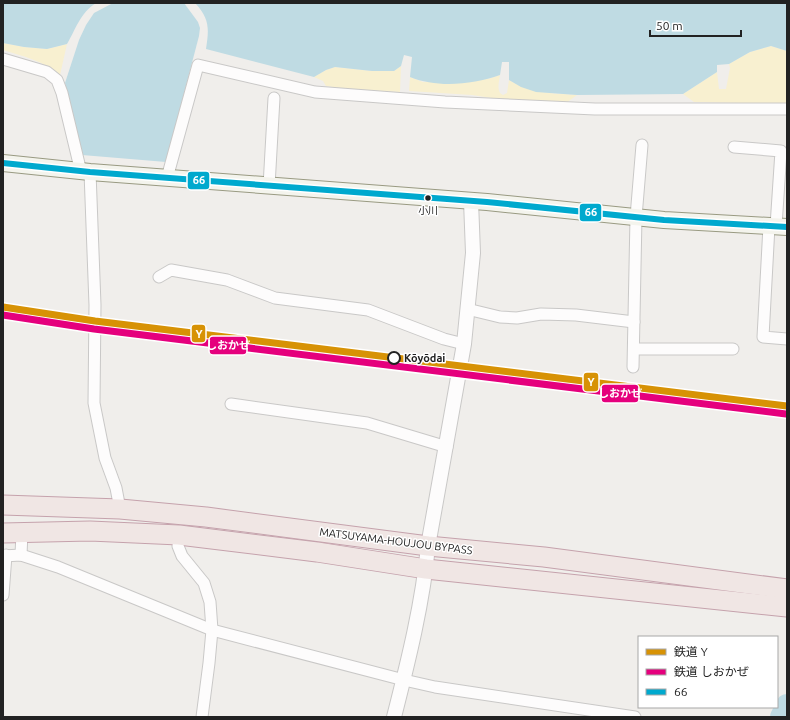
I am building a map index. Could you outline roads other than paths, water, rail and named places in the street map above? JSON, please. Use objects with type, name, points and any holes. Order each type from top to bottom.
[{"type":"highway","name":"MATSUYAMA-HOUJOU BYPASS","points":[[3,505],[120,509],[206,517],[428,546],[544,557],[787,589]]},
{"type":"highway","name":"MATSUYAMA-HOUJOU BYPASS","points":[[12,532],[90,531],[179,535],[317,552],[426,569],[787,607]]},
{"type":"main road","points":[[3,163],[86,172],[471,201],[664,220],[777,226]]},
{"type":"street","points":[[3,59],[47,72],[57,80],[86,172],[95,305],[94,403],[105,458],[116,488],[120,509]]},
{"type":"street","points":[[167,178],[198,65],[315,92],[445,102],[594,110],[787,109]]},
{"type":"street","points":[[269,186],[274,98]]},
{"type":"street","points":[[633,367],[636,217],[642,145]]},
{"type":"street","points":[[734,147],[784,151],[777,226],[763,337],[787,339]]},
{"type":"street","points":[[394,717],[404,680],[426,569],[428,546],[447,447],[464,344],[473,253],[471,201]]},
{"type":"street","points":[[159,277],[172,270],[227,280],[275,298],[368,310],[444,339],[464,344]]},
{"type":"street","points":[[467,309],[500,317],[517,318],[541,314],[576,315],[634,322]]},
{"type":"street","points":[[634,349],[733,350]]},
{"type":"street","points":[[231,404],[367,422],[447,447]]},
{"type":"street","points":[[12,532],[20,555]]},
{"type":"street","points":[[179,535],[178,546],[182,556],[204,583],[210,602],[212,630],[202,717]]},
{"type":"street","points":[[3,595],[4,555],[20,555],[58,567],[212,630],[435,687],[614,715],[636,717]]},
{"type":"water","points":[[3,3],[96,3],[82,16],[67,44],[47,49],[3,43]]},
{"type":"water","points":[[113,3],[184,3],[198,22],[200,28],[166,162],[82,155],[65,83],[79,40],[86,25],[94,13]]},
{"type":"water","points":[[195,3],[787,3],[787,51],[771,46],[750,52],[729,64],[717,65],[717,72],[683,94],[577,95],[536,92],[521,87],[509,80],[509,62],[502,62],[500,75],[478,81],[455,84],[432,83],[410,77],[412,57],[404,55],[401,66],[394,71],[372,71],[335,67],[314,77],[206,49],[208,30],[206,19]]},
{"type":"waterway","points":[[781,717],[787,705]]},
{"type":"rail line","name":"Y","points":[[3,307],[95,321],[787,406]]},
{"type":"rail line","name":"しおかぜ","points":[[3,315],[94,329],[786,414]]},
{"type":"place","name":"小川","points":[[428,198]]},
{"type":"place","name":"Kōyōdai","points":[[394,358]]}]
